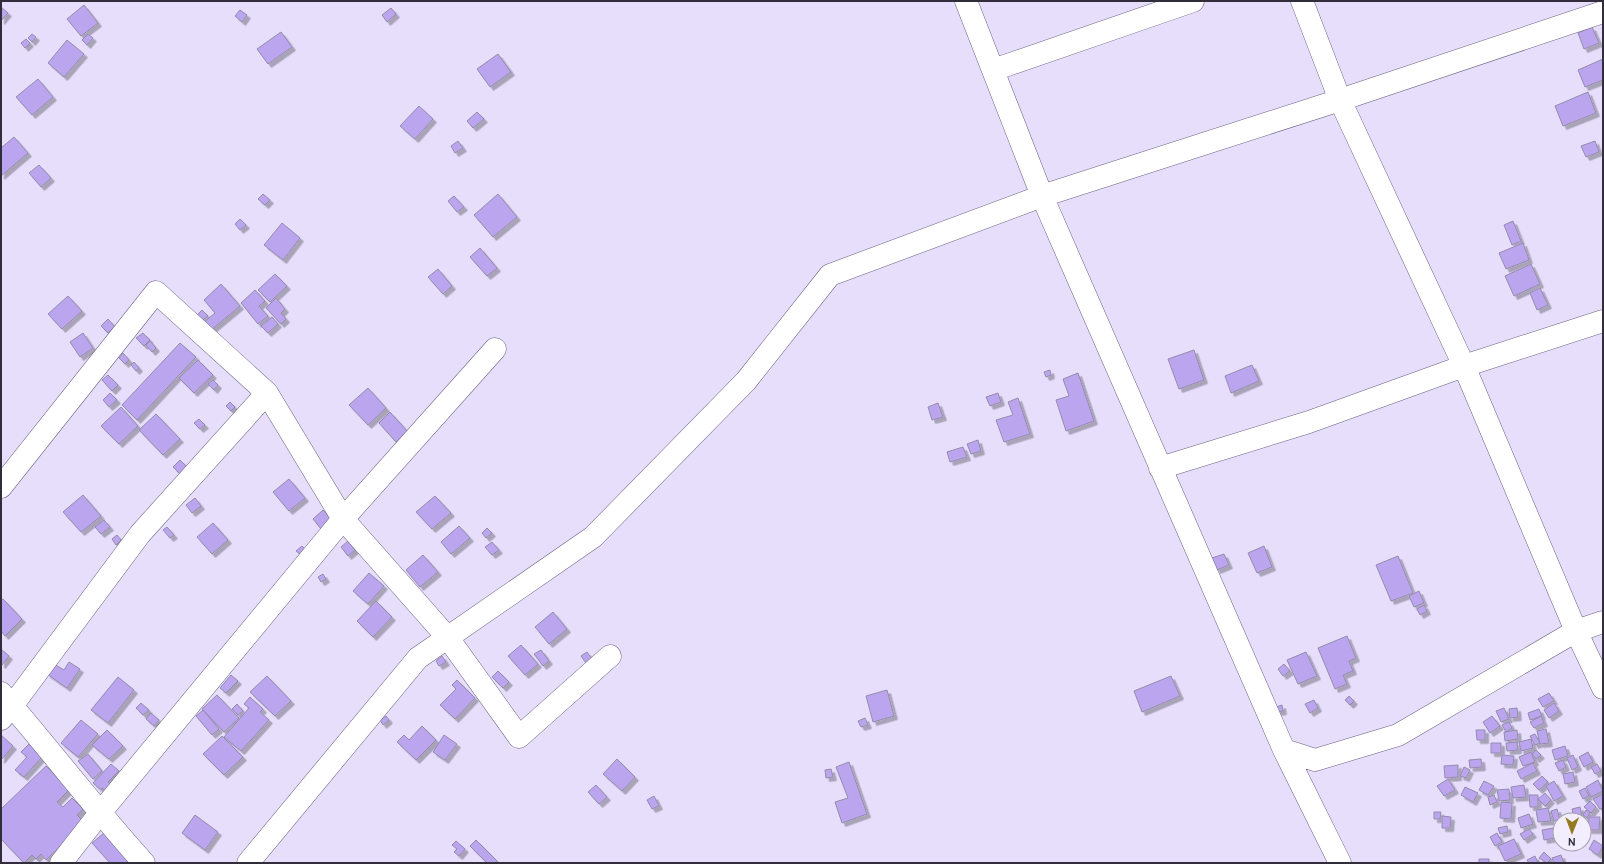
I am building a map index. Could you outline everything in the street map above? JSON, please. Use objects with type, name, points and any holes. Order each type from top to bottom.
[{"type":"street","points":[[966,1],[1042,196],[1160,468],[1284,750],[1340,863]]},
{"type":"street","points":[[993,70],[1193,1]]},
{"type":"street","points":[[1302,1],[1340,100],[1464,366],[1576,631],[1603,688]]},
{"type":"street","points":[[248,863],[418,658],[593,537],[746,381],[830,275],[1042,196],[1340,100],[1603,12]]},
{"type":"street","points":[[1,487],[156,292],[267,393],[343,519],[448,638],[519,737],[610,656]]},
{"type":"street","points":[[1160,468],[1309,422],[1464,366],[1603,321]]},
{"type":"street","points":[[61,863],[100,813],[343,519],[495,349]]},
{"type":"street","points":[[144,863],[5,706],[140,534],[267,393]]},
{"type":"street","points":[[1284,750],[1315,760],[1398,735],[1576,631],[1603,622]]},
{"type":"building","points":[[84,5],[98,23],[81,36],[67,19]]},
{"type":"building","points":[[1,7],[8,13],[1,21]]},
{"type":"building","points":[[391,8],[396,14],[387,22],[382,15]]},
{"type":"building","points":[[240,10],[247,15],[242,22],[235,16]]},
{"type":"building","points":[[1592,27],[1599,43],[1584,49],[1578,33]]},
{"type":"building","points":[[281,32],[292,47],[268,64],[257,49]]},
{"type":"building","points":[[32,34],[36,37],[32,42],[28,38]]},
{"type":"building","points":[[88,34],[93,38],[87,45],[82,40]]},
{"type":"building","points":[[26,39],[30,43],[25,48],[21,43]]},
{"type":"building","points":[[67,40],[84,54],[64,77],[48,63]]},
{"type":"building","points":[[498,54],[511,72],[490,87],[477,69]]},
{"type":"building","points":[[1603,59],[1603,80],[1585,87],[1578,70]]},
{"type":"building","points":[[38,79],[53,97],[32,115],[16,97]]},
{"type":"building","points":[[1588,92],[1596,113],[1563,126],[1555,106]]},
{"type":"building","points":[[419,106],[433,119],[415,139],[400,126]]},
{"type":"building","points":[[477,112],[484,119],[473,128],[467,121]]},
{"type":"building","points":[[14,137],[28,153],[1,176],[1,148]]},
{"type":"building","points":[[458,141],[463,148],[455,153],[451,146]]},
{"type":"building","points":[[1595,141],[1599,152],[1586,157],[1581,146]]},
{"type":"building","points":[[39,165],[51,178],[41,187],[29,173]]},
{"type":"building","points":[[263,194],[270,200],[265,205],[258,199]]},
{"type":"building","points":[[498,194],[517,217],[493,237],[474,215]]},
{"type":"building","points":[[454,196],[464,207],[457,212],[448,201]]},
{"type":"building","points":[[240,219],[246,225],[240,230],[235,224]]},
{"type":"building","points":[[1513,221],[1521,241],[1512,245],[1504,225]]},
{"type":"building","points":[[282,223],[300,238],[283,260],[264,245]]},
{"type":"building","points":[[1523,243],[1529,260],[1506,269],[1499,253]]},
{"type":"building","points":[[480,248],[497,268],[487,276],[470,257]]},
{"type":"building","points":[[1531,264],[1540,284],[1514,296],[1505,276]]},
{"type":"building","points":[[438,269],[452,286],[443,294],[428,277]]},
{"type":"building","points":[[275,274],[287,286],[270,302],[258,290]]},
{"type":"building","points":[[221,284],[240,306],[210,331],[203,323],[215,313],[204,300]]},
{"type":"building","points":[[1540,288],[1548,305],[1537,310],[1530,293]]},
{"type":"building","points":[[255,290],[265,301],[259,306],[268,316],[258,324],[241,303]]},
{"type":"building","points":[[68,296],[82,311],[62,329],[48,314]]},
{"type":"building","points":[[276,298],[285,309],[281,313],[286,319],[281,324],[266,308]]},
{"type":"building","points":[[202,310],[208,316],[202,321],[197,315]]},
{"type":"building","points":[[272,317],[278,324],[268,333],[261,326]]},
{"type":"building","points":[[108,319],[115,327],[108,333],[101,326]]},
{"type":"building","points":[[83,333],[93,348],[80,357],[70,342]]},
{"type":"building","points":[[143,333],[150,340],[144,346],[136,338]]},
{"type":"building","points":[[150,341],[156,348],[152,352],[146,345]]},
{"type":"building","points":[[180,343],[196,357],[137,420],[122,405]]},
{"type":"building","points":[[1194,350],[1204,380],[1179,389],[1168,359]]},
{"type":"building","points":[[123,353],[129,360],[125,364],[119,358]]},
{"type":"building","points":[[198,360],[213,375],[194,393],[179,378]]},
{"type":"building","points":[[134,362],[139,368],[136,371],[131,365]]},
{"type":"building","points":[[1252,365],[1259,381],[1231,393],[1225,376]]},
{"type":"building","points":[[1050,370],[1051,375],[1046,377],[1044,372]]},
{"type":"building","points":[[1078,373],[1094,421],[1066,431],[1056,400],[1069,396],[1063,379]]},
{"type":"building","points":[[108,375],[118,385],[112,391],[102,380]]},
{"type":"building","points":[[213,380],[218,385],[214,390],[208,384]]},
{"type":"building","points":[[368,388],[386,408],[368,425],[349,405]]},
{"type":"building","points":[[110,393],[117,400],[109,407],[103,400]]},
{"type":"building","points":[[998,393],[1001,402],[990,406],[986,397]]},
{"type":"building","points":[[1018,398],[1030,434],[1004,442],[996,420],[1013,415],[1008,402]]},
{"type":"building","points":[[230,402],[235,407],[231,411],[226,406]]},
{"type":"building","points":[[938,403],[943,417],[932,420],[928,407]]},
{"type":"building","points":[[121,407],[138,426],[119,444],[101,426]]},
{"type":"building","points":[[390,412],[408,432],[396,442],[379,423]]},
{"type":"building","points":[[156,414],[180,439],[163,455],[139,430]]},
{"type":"building","points":[[199,419],[205,425],[200,429],[194,423]]},
{"type":"building","points":[[978,440],[981,451],[971,454],[967,444]]},
{"type":"building","points":[[963,447],[967,457],[950,462],[947,452]]},
{"type":"building","points":[[180,460],[187,467],[180,474],[173,467]]},
{"type":"building","points":[[289,479],[305,498],[289,511],[273,492]]},
{"type":"building","points":[[83,495],[101,516],[81,532],[63,512]]},
{"type":"building","points":[[435,496],[451,513],[432,529],[416,512]]},
{"type":"building","points":[[195,498],[201,506],[192,513],[186,505]]},
{"type":"building","points":[[323,510],[332,520],[321,529],[313,519]]},
{"type":"building","points":[[104,520],[110,527],[101,534],[95,527]]},
{"type":"building","points":[[213,523],[228,540],[212,554],[197,537]]},
{"type":"building","points":[[459,526],[470,538],[451,554],[441,542]]},
{"type":"building","points":[[167,527],[174,535],[170,538],[163,530]]},
{"type":"building","points":[[487,528],[492,533],[486,538],[482,533]]},
{"type":"building","points":[[117,535],[121,540],[116,545],[112,539]]},
{"type":"building","points":[[348,541],[355,550],[348,556],[341,547]]},
{"type":"building","points":[[492,542],[499,550],[492,555],[485,547]]},
{"type":"building","points":[[302,546],[306,550],[301,555],[296,551]]},
{"type":"building","points":[[1264,546],[1272,567],[1257,573],[1248,553]]},
{"type":"building","points":[[1224,554],[1229,565],[1217,570],[1212,558]]},
{"type":"building","points":[[423,555],[438,572],[420,587],[406,570]]},
{"type":"building","points":[[1398,556],[1413,593],[1391,601],[1376,565]]},
{"type":"building","points":[[369,573],[384,586],[368,604],[353,591]]},
{"type":"building","points":[[323,574],[326,579],[321,582],[318,577]]},
{"type":"building","points":[[1419,591],[1424,603],[1414,607],[1409,596]]},
{"type":"building","points":[[3,599],[22,619],[5,636],[1,631],[1,600]]},
{"type":"building","points":[[376,601],[392,617],[373,637],[357,621]]},
{"type":"building","points":[[1424,605],[1427,611],[1420,615],[1417,609]]},
{"type":"building","points":[[553,612],[567,629],[549,644],[535,627]]},
{"type":"building","points":[[1347,636],[1356,658],[1349,661],[1353,671],[1343,675],[1347,684],[1335,689],[1318,648]]},
{"type":"building","points":[[521,645],[538,664],[525,675],[508,656]]},
{"type":"building","points":[[1,649],[9,656],[2,665],[1,664]]},
{"type":"building","points":[[541,650],[549,661],[543,666],[534,654]]},
{"type":"building","points":[[587,652],[592,659],[586,663],[581,656]]},
{"type":"building","points":[[1306,652],[1317,676],[1298,684],[1287,660]]},
{"type":"building","points":[[442,656],[446,662],[439,666],[436,661]]},
{"type":"building","points":[[69,662],[80,669],[67,688],[47,674],[54,664],[64,670]]},
{"type":"building","points":[[1284,664],[1290,671],[1283,676],[1278,669]]},
{"type":"building","points":[[498,671],[509,682],[503,688],[492,677]]},
{"type":"building","points":[[231,675],[238,681],[226,693],[220,688]]},
{"type":"building","points":[[267,676],[291,701],[275,716],[250,692]]},
{"type":"building","points":[[1171,676],[1180,696],[1142,712],[1134,691]]},
{"type":"building","points":[[118,677],[134,690],[108,723],[91,710]]},
{"type":"building","points":[[457,680],[475,698],[455,719],[440,705],[456,689],[452,685]]},
{"type":"building","points":[[887,690],[894,716],[873,722],[866,696]]},
{"type":"building","points":[[1549,693],[1554,701],[1543,707],[1538,699]]},
{"type":"building","points":[[217,695],[239,718],[224,732],[202,709]]},
{"type":"building","points":[[1349,696],[1354,701],[1350,705],[1345,700]]},
{"type":"building","points":[[250,697],[263,709],[260,712],[269,720],[241,751],[224,737],[249,708],[244,704]]},
{"type":"building","points":[[1314,700],[1318,708],[1310,713],[1305,704]]},
{"type":"building","points":[[141,703],[149,710],[143,715],[136,708]]},
{"type":"building","points":[[1554,703],[1559,711],[1549,718],[1544,710]]},
{"type":"building","points":[[237,704],[243,711],[238,715],[232,709]]},
{"type":"building","points":[[1282,705],[1283,711],[1278,712],[1276,707]]},
{"type":"building","points":[[1504,708],[1509,719],[1501,722],[1496,711]]},
{"type":"building","points":[[1517,708],[1518,717],[1510,718],[1509,709]]},
{"type":"building","points":[[1539,709],[1542,716],[1530,720],[1528,713]]},
{"type":"building","points":[[203,710],[219,729],[212,735],[196,716]]},
{"type":"building","points":[[151,713],[159,720],[154,726],[146,719]]},
{"type":"building","points":[[386,716],[389,720],[383,725],[380,720]]},
{"type":"building","points":[[1492,716],[1500,726],[1490,733],[1483,722]]},
{"type":"building","points":[[1541,716],[1544,723],[1534,728],[1530,722]]},
{"type":"building","points":[[865,718],[868,725],[861,727],[858,721]]},
{"type":"building","points":[[81,720],[98,734],[78,757],[61,743]]},
{"type":"building","points":[[1509,722],[1512,728],[1506,732],[1502,725]]},
{"type":"building","points":[[422,726],[436,740],[416,760],[397,742],[404,735],[409,740]]},
{"type":"building","points":[[1546,729],[1549,743],[1540,744],[1537,731]]},
{"type":"building","points":[[107,730],[123,746],[109,759],[92,745]]},
{"type":"building","points":[[1476,730],[1485,730],[1485,740],[1477,740]]},
{"type":"building","points":[[1517,730],[1518,739],[1505,741],[1504,732]]},
{"type":"building","points":[[1535,734],[1540,743],[1535,745],[1530,736]]},
{"type":"building","points":[[1,735],[13,746],[1,760]]},
{"type":"building","points":[[444,735],[457,744],[445,760],[433,752]]},
{"type":"building","points":[[222,736],[243,757],[224,775],[203,754]]},
{"type":"building","points":[[1531,739],[1533,748],[1521,751],[1519,742]]},
{"type":"building","points":[[1517,742],[1518,750],[1507,751],[1506,743]]},
{"type":"building","points":[[30,743],[43,756],[24,777],[15,770],[27,757],[21,752]]},
{"type":"building","points":[[1491,743],[1501,743],[1501,753],[1491,753]]},
{"type":"building","points":[[1565,746],[1568,756],[1555,760],[1552,750]]},
{"type":"building","points":[[1536,750],[1541,755],[1536,759],[1532,754]]},
{"type":"building","points":[[1531,752],[1535,762],[1523,766],[1519,757]]},
{"type":"building","points":[[1588,752],[1593,762],[1584,767],[1579,757]]},
{"type":"building","points":[[88,754],[102,771],[93,779],[78,761]]},
{"type":"building","points":[[1502,755],[1514,756],[1513,765],[1501,764]]},
{"type":"building","points":[[1573,755],[1578,767],[1572,770],[1567,758]]},
{"type":"building","points":[[617,759],[635,777],[622,791],[603,774]]},
{"type":"building","points":[[1481,759],[1482,767],[1470,768],[1469,760]]},
{"type":"building","points":[[1563,760],[1566,767],[1559,771],[1555,763]]},
{"type":"building","points":[[849,762],[867,814],[842,823],[835,802],[848,798],[836,767]]},
{"type":"building","points":[[1533,763],[1537,771],[1521,779],[1517,771]]},
{"type":"building","points":[[111,764],[119,771],[108,782],[113,787],[107,792],[102,788],[101,790],[93,783]]},
{"type":"building","points":[[1597,764],[1601,771],[1595,774],[1591,767]]},
{"type":"building","points":[[1458,765],[1458,777],[1445,778],[1444,766]]},
{"type":"building","points":[[46,766],[69,790],[57,802],[63,807],[72,798],[83,809],[77,815],[85,823],[46,860],[41,854],[36,859],[32,855],[24,863],[1,839],[1,809]]},
{"type":"building","points":[[1464,767],[1470,770],[1466,778],[1460,776]]},
{"type":"building","points":[[831,769],[833,777],[826,778],[825,770]]},
{"type":"building","points":[[1573,772],[1575,782],[1565,784],[1563,774]]},
{"type":"building","points":[[1542,776],[1548,782],[1539,790],[1533,784]]},
{"type":"building","points":[[1448,779],[1455,790],[1444,796],[1437,786]]},
{"type":"building","points":[[1598,780],[1603,791],[1591,797],[1586,787]]},
{"type":"building","points":[[1484,781],[1494,786],[1488,795],[1479,790]]},
{"type":"building","points":[[1554,781],[1563,796],[1554,801],[1546,786]]},
{"type":"building","points":[[596,785],[607,797],[599,804],[588,792]]},
{"type":"building","points":[[1524,785],[1526,797],[1513,798],[1511,787]]},
{"type":"building","points":[[1465,787],[1478,793],[1473,802],[1461,795]]},
{"type":"building","points":[[1585,788],[1589,796],[1583,799],[1579,791]]},
{"type":"building","points":[[1509,789],[1510,800],[1499,801],[1497,790]]},
{"type":"building","points":[[1545,793],[1551,800],[1545,806],[1538,799]]},
{"type":"building","points":[[1603,794],[1603,808],[1600,809],[1593,799]]},
{"type":"building","points":[[1494,795],[1497,802],[1490,805],[1488,797]]},
{"type":"building","points":[[1529,795],[1538,795],[1538,807],[1530,807]]},
{"type":"building","points":[[654,796],[659,806],[652,809],[647,800]]},
{"type":"building","points":[[1590,801],[1596,807],[1592,812],[1590,812],[1584,807]]},
{"type":"building","points":[[1501,802],[1512,803],[1511,819],[1500,818]]},
{"type":"building","points":[[1580,807],[1581,812],[1573,812],[1572,809]]},
{"type":"building","points":[[1548,808],[1551,821],[1538,822],[1536,810]]},
{"type":"building","points":[[1557,809],[1558,812],[1552,812],[1552,814],[1551,811]]},
{"type":"building","points":[[1434,812],[1441,812],[1440,819],[1434,819]]},
{"type":"building","points":[[1529,814],[1533,824],[1521,828],[1518,818]]},
{"type":"building","points":[[195,815],[218,832],[205,850],[182,833]]},
{"type":"building","points":[[1442,816],[1451,817],[1450,828],[1442,828]]},
{"type":"building","points":[[1592,817],[1600,817],[1599,830],[1592,830]]},
{"type":"building","points":[[1507,826],[1508,832],[1500,834],[1498,828]]},
{"type":"building","points":[[1552,828],[1552,839],[1544,840],[1542,830]]},
{"type":"building","points":[[1529,829],[1533,834],[1524,840],[1520,834]]},
{"type":"building","points":[[104,833],[131,863],[110,863],[92,843]]},
{"type":"building","points":[[1497,833],[1502,842],[1495,846],[1490,837]]},
{"type":"building","points":[[1514,839],[1521,854],[1505,861],[1498,846]]},
{"type":"building","points":[[476,840],[499,863],[487,863],[470,846]]},
{"type":"building","points":[[1594,840],[1603,846],[1598,855],[1592,851],[1592,844]]},
{"type":"building","points":[[456,841],[465,849],[459,856],[454,852],[457,849],[452,845]]},
{"type":"building","points":[[1544,852],[1551,859],[1547,863],[1539,858]]},
{"type":"building","points":[[1561,855],[1564,863],[1554,863],[1552,858]]},
{"type":"building","points":[[1535,856],[1538,863],[1529,863],[1527,860]]},
{"type":"building","points":[[1479,859],[1489,859],[1489,863],[1479,863]]}]
